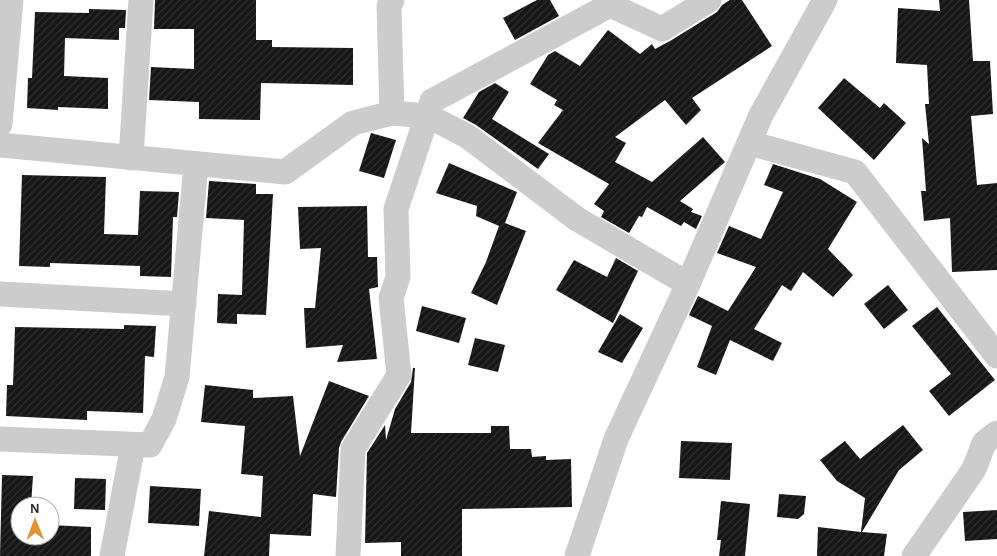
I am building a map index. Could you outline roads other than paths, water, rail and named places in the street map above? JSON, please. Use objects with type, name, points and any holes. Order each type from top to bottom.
[{"type":"street","points":[[0,124],[11,0]]},
{"type":"street","points":[[131,158],[141,0]]},
{"type":"street","points":[[392,0],[389,6],[392,113]]},
{"type":"street","points":[[348,556],[352,449],[399,374],[391,298],[398,277],[396,209],[432,101],[610,5],[662,29],[709,0]]},
{"type":"street","points":[[577,556],[616,438],[688,284],[761,115],[825,0]]},
{"type":"street","points":[[0,145],[285,172],[352,123],[392,113],[428,116],[467,136],[577,219],[688,284]]},
{"type":"street","points":[[749,143],[855,172],[997,356]]},
{"type":"street","points":[[0,439],[150,445],[164,420],[177,377],[196,164]]},
{"type":"street","points":[[0,294],[184,304]]},
{"type":"street","points":[[914,556],[974,469],[984,443],[997,433]]},
{"type":"street","points":[[112,556],[133,445]]}]
